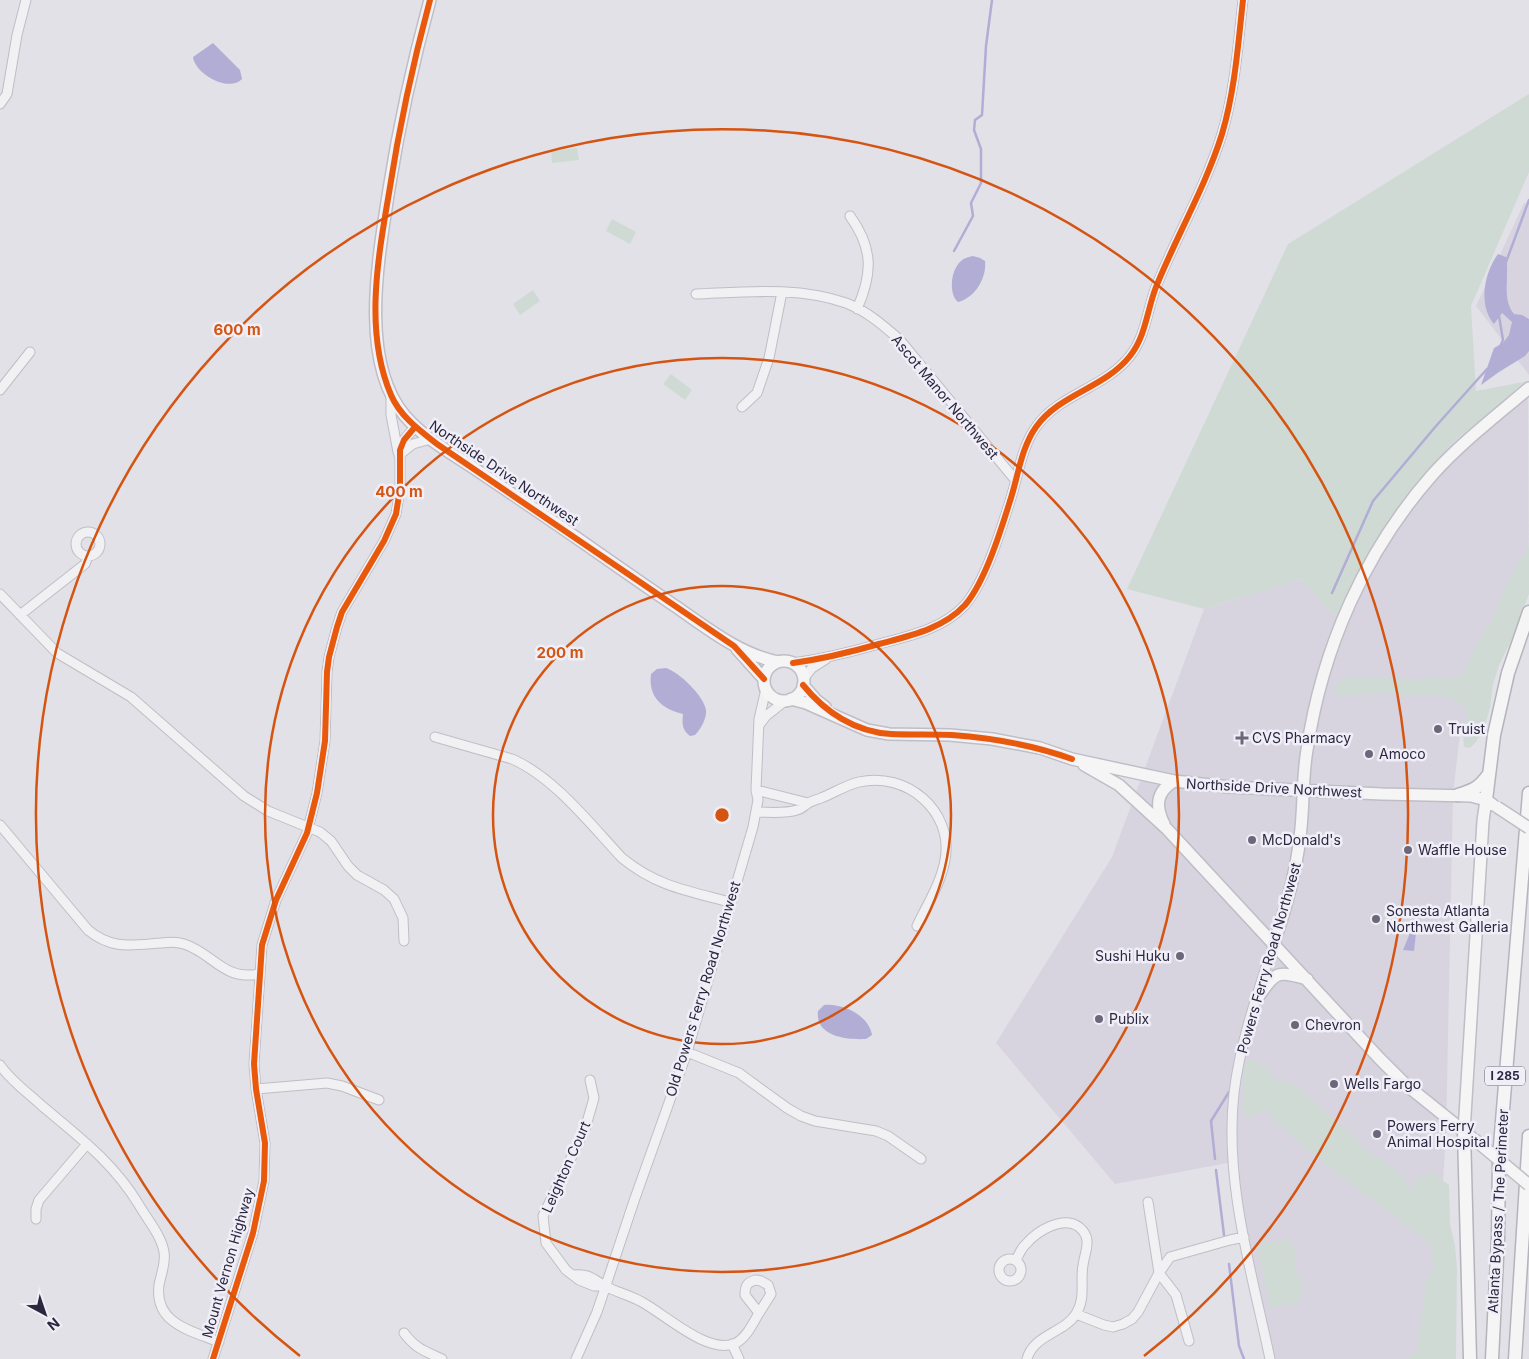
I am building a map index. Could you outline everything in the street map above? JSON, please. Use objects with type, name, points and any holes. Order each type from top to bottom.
[{"type":"highway","points":[[1491,803],[1489,774],[1494,735],[1508,673],[1529,612]]},
{"type":"highway","points":[[1458,795],[1474,790],[1489,774]]},
{"type":"highway","name":"Atlanta Bypass / The Perimeter","points":[[1492,1359],[1498,1238],[1499,1158],[1529,793]]},
{"type":"highway","points":[[1469,1136],[1470,1359]]},
{"type":"highway","name":"Atlanta Bypass / The Perimeter","points":[[1515,1359],[1529,1136]]},
{"type":"main road","name":"Northside Drive Northwest","points":[[430,0],[407,94],[393,163],[377,276],[378,343],[384,376],[391,395],[403,414],[431,439],[734,646],[759,657],[778,662]]},
{"type":"main road","name":"Powers Ferry Road Northwest","points":[[1274,943],[1289,895],[1296,864],[1301,834],[1303,790],[1311,727],[1323,675],[1352,597],[1376,552],[1401,515],[1433,474],[1472,435],[1529,388]]},
{"type":"main road","name":"Northside Drive Northwest","points":[[734,646],[765,684]]},
{"type":"main road","points":[[787,661],[793,663],[798,667],[804,682],[801,691],[788,700],[772,697],[765,684],[769,668],[778,662],[787,661]]},
{"type":"main road","name":"Northside Drive Northwest","points":[[804,682],[816,700],[839,717]]},
{"type":"main road","name":"Northside Drive Northwest","points":[[788,700],[806,704],[867,730],[889,734],[950,735],[992,739],[1040,748],[1072,759],[1174,781],[1229,787],[1471,796],[1491,803],[1529,828]]},
{"type":"main road","points":[[1072,759],[1119,785],[1167,829],[1398,1077],[1529,1185]]},
{"type":"main road","points":[[1167,829],[1160,817],[1158,801],[1163,789],[1174,781]]},
{"type":"main road","points":[[1469,1136],[1483,821],[1491,803]]},
{"type":"main road","points":[[1258,997],[1276,975],[1288,974],[1306,979]]},
{"type":"street","points":[[0,104],[7,94],[17,35],[26,0]]},
{"type":"street","points":[[793,663],[851,652],[924,631],[957,613],[973,594],[988,563],[1027,444],[1037,425],[1058,406],[1101,381],[1118,368],[1130,356],[1140,341],[1157,285],[1198,197],[1222,135],[1234,83],[1243,0]]},
{"type":"street","points":[[850,216],[864,238],[868,256],[866,285],[857,309]]},
{"type":"street","name":"Ascot Manor Northwest","points":[[696,294],[760,291],[782,292],[826,298],[846,303],[857,309],[880,323],[900,340],[1016,481]]},
{"type":"street","points":[[742,408],[757,393],[769,358],[782,292]]},
{"type":"street","points":[[0,390],[30,352]]},
{"type":"street","points":[[391,395],[391,415],[399,455],[413,444],[431,439]]},
{"type":"street","name":"Mount Vernon Highway","points":[[213,1359],[253,1233],[264,1181],[265,1143],[254,1064],[262,945],[270,916],[309,826],[323,761],[327,672],[332,642],[342,612],[384,540],[396,514],[400,489],[399,455],[404,440],[416,427]]},
{"type":"street","points":[[20,615],[85,564],[88,556]]},
{"type":"street","points":[[0,594],[57,653],[131,697],[244,796],[268,811],[309,826],[331,841],[348,866],[357,875],[384,890],[394,899],[403,918],[404,941]]},
{"type":"street","points":[[804,682],[812,668],[833,655]]},
{"type":"street","name":"Old Powers Ferry Road Northwest","points":[[576,1359],[597,1312],[687,1052],[753,827],[758,800],[756,790],[758,726],[765,684]]},
{"type":"street","points":[[758,726],[766,716],[788,700]]},
{"type":"street","points":[[434,737],[512,759],[525,765],[551,784],[622,858],[634,867],[652,879],[671,887],[730,902]]},
{"type":"street","points":[[756,812],[781,813],[798,810],[808,803],[852,784],[873,780],[886,780],[913,790],[925,799],[934,810],[941,823],[946,847],[942,873],[917,926]]},
{"type":"street","points":[[756,790],[808,803]]},
{"type":"street","points":[[0,825],[88,930],[97,937],[109,943],[122,946],[171,942],[182,943],[195,948],[231,973],[245,976],[259,974]]},
{"type":"street","name":"Powers Ferry Road Northwest","points":[[1270,1359],[1244,1237],[1234,1171],[1232,1120],[1241,1051],[1274,943]]},
{"type":"street","points":[[687,1052],[739,1073],[801,1116],[815,1121],[876,1131],[888,1136],[921,1159]]},
{"type":"street","points":[[0,1065],[15,1082],[108,1162],[123,1180],[161,1243],[164,1260],[159,1295],[165,1314],[180,1326],[219,1342]]},
{"type":"street","name":"Leighton Court","points":[[590,1080],[594,1098],[585,1129],[543,1216],[546,1243],[566,1270],[579,1280],[594,1286],[605,1286],[640,1301],[701,1339],[722,1345],[732,1344]]},
{"type":"street","points":[[256,1089],[327,1083],[342,1086],[379,1100]]},
{"type":"street","points":[[36,1220],[36,1209],[39,1200],[87,1144]]},
{"type":"street","points":[[1148,1202],[1159,1273],[1176,1295],[1190,1341]]},
{"type":"street","points":[[1016,1260],[1024,1245],[1044,1229],[1059,1224],[1076,1224],[1088,1238],[1088,1247],[1082,1267],[1083,1289],[1076,1314],[1036,1344],[1029,1352],[1027,1359]]},
{"type":"street","points":[[1076,1314],[1104,1325],[1124,1324],[1138,1312],[1170,1257],[1219,1244],[1225,1247],[1236,1243],[1244,1237]]},
{"type":"street","points":[[739,1359],[732,1344],[742,1338],[759,1313]]},
{"type":"street","points":[[404,1333],[412,1344],[442,1359]]},
{"type":"shaded area","points":[[213,43],[240,70],[242,79],[236,83],[221,83],[213,80],[200,70],[193,57]]},
{"type":"shaded area","points":[[1529,94],[1529,172],[1471,306],[1476,391],[1528,381],[1463,434],[1443,453],[1407,495],[1376,542],[1339,615],[1332,614],[1301,579],[1204,609],[1127,589],[1288,244]]},
{"type":"shaded area","points":[[577,148],[579,160],[552,163],[551,151]]},
{"type":"shaded area","points":[[1524,203],[1529,204],[1529,375],[1476,306]]},
{"type":"shaded area","points":[[612,219],[636,232],[630,244],[606,231]]},
{"type":"shaded area","points":[[1498,254],[1506,257],[1507,294],[1510,308],[1514,314],[1522,315],[1529,319],[1529,351],[1525,356],[1481,385],[1494,348],[1503,343],[1509,335],[1512,322],[1502,313],[1494,324],[1486,308],[1486,279]]},
{"type":"shaded area","points":[[973,256],[985,261],[984,274],[975,292],[958,302],[952,288],[953,275],[961,261]]},
{"type":"shaded area","points":[[533,290],[540,301],[520,315],[513,304]]},
{"type":"shaded area","points":[[671,374],[692,390],[685,400],[663,384]]},
{"type":"shaded area","points":[[1528,381],[1529,577],[1460,734],[1453,794],[1446,1134],[1432,1359],[1270,1359],[1233,1162],[1115,1184],[996,1043],[1112,857],[1204,609],[1301,579],[1332,614],[1339,615],[1359,571],[1390,519],[1425,475],[1463,435]]},
{"type":"shaded area","points":[[1529,547],[1529,594],[1493,684],[1490,708],[1484,729],[1470,748],[1464,747],[1463,743],[1467,712],[1462,705],[1450,698],[1395,694],[1339,696],[1333,690],[1337,683],[1348,677],[1420,679],[1435,677],[1450,679],[1461,677],[1478,643],[1492,621],[1516,567]]},
{"type":"shaded area","points":[[666,668],[690,685],[704,704],[706,710],[705,720],[695,735],[690,736],[684,729],[683,714],[669,709],[658,701],[654,695],[651,674],[657,669]]},
{"type":"shaded area","points":[[1410,933],[1416,933],[1414,951],[1403,950]]},
{"type":"shaded area","points":[[824,1005],[839,1006],[854,1012],[866,1022],[872,1035],[866,1039],[850,1039],[827,1032],[818,1020],[818,1011]]},
{"type":"shaded area","points":[[1252,1060],[1266,1067],[1274,1079],[1290,1082],[1302,1091],[1349,1132],[1363,1147],[1403,1175],[1410,1191],[1418,1178],[1432,1172],[1449,1185],[1450,1224],[1457,1268],[1456,1359],[1407,1359],[1417,1351],[1426,1283],[1434,1267],[1431,1246],[1330,1168],[1290,1135],[1265,1110],[1250,1118],[1243,1113],[1246,1061]]},
{"type":"shaded area","points":[[1287,1239],[1297,1255],[1294,1262],[1297,1276],[1303,1281],[1300,1302],[1270,1308],[1257,1245]]},
{"type":"waterway","points":[[954,251],[973,216],[971,203],[981,183],[981,149],[974,130],[975,120],[982,115],[986,46],[992,0]]},
{"type":"waterway","points":[[1506,262],[1529,200]]},
{"type":"waterway","points":[[1499,316],[1503,340],[1500,347]]},
{"type":"waterway","points":[[1332,593],[1373,501],[1487,369]]},
{"type":"waterway","points":[[1215,1159],[1211,1121],[1229,1092]]},
{"type":"waterway","points":[[1216,1170],[1224,1235]]},
{"type":"waterway","points":[[1229,1264],[1239,1346],[1244,1359]]},
{"type":"cycle path","points":[[430,0],[402,120],[378,269],[376,295],[378,346],[383,371],[391,395],[399,410],[437,444],[734,646],[764,679]]},
{"type":"cycle path","points":[[793,663],[902,638],[936,626],[956,613],[972,595],[992,555],[1010,501],[1023,453],[1036,427],[1057,406],[1120,367],[1140,340],[1156,287],[1199,192],[1222,134],[1233,84],[1243,0]]},
{"type":"cycle path","points":[[213,1359],[253,1233],[264,1181],[265,1143],[254,1064],[262,945],[276,900],[307,833],[317,793],[325,741],[327,672],[337,627],[342,612],[384,541],[396,514],[400,489],[400,450],[404,440],[415,427]]},
{"type":"cycle path","points":[[803,685],[831,712],[853,725],[865,729],[891,734],[952,735],[998,740],[1028,746],[1072,759]]},
{"type":"place","name":"Truist","points":[[1438,729]]},
{"type":"place","name":"CVS Pharmacy","points":[[1242,738]]},
{"type":"place","name":"Amoco","points":[[1369,754]]},
{"type":"place","name":"McDonald's","points":[[1252,840]]},
{"type":"place","name":"Waffle House","points":[[1408,850]]},
{"type":"place","name":"Sonesta Atlanta Northwest Galleria","points":[[1376,919]]},
{"type":"place","name":"Sushi Huku","points":[[1180,956]]},
{"type":"place","name":"Publix","points":[[1099,1019]]},
{"type":"place","name":"Chevron","points":[[1295,1025]]},
{"type":"place","name":"Wells Fargo","points":[[1334,1084]]},
{"type":"place","name":"Powers Ferry Animal Hospital","points":[[1377,1134]]}]
